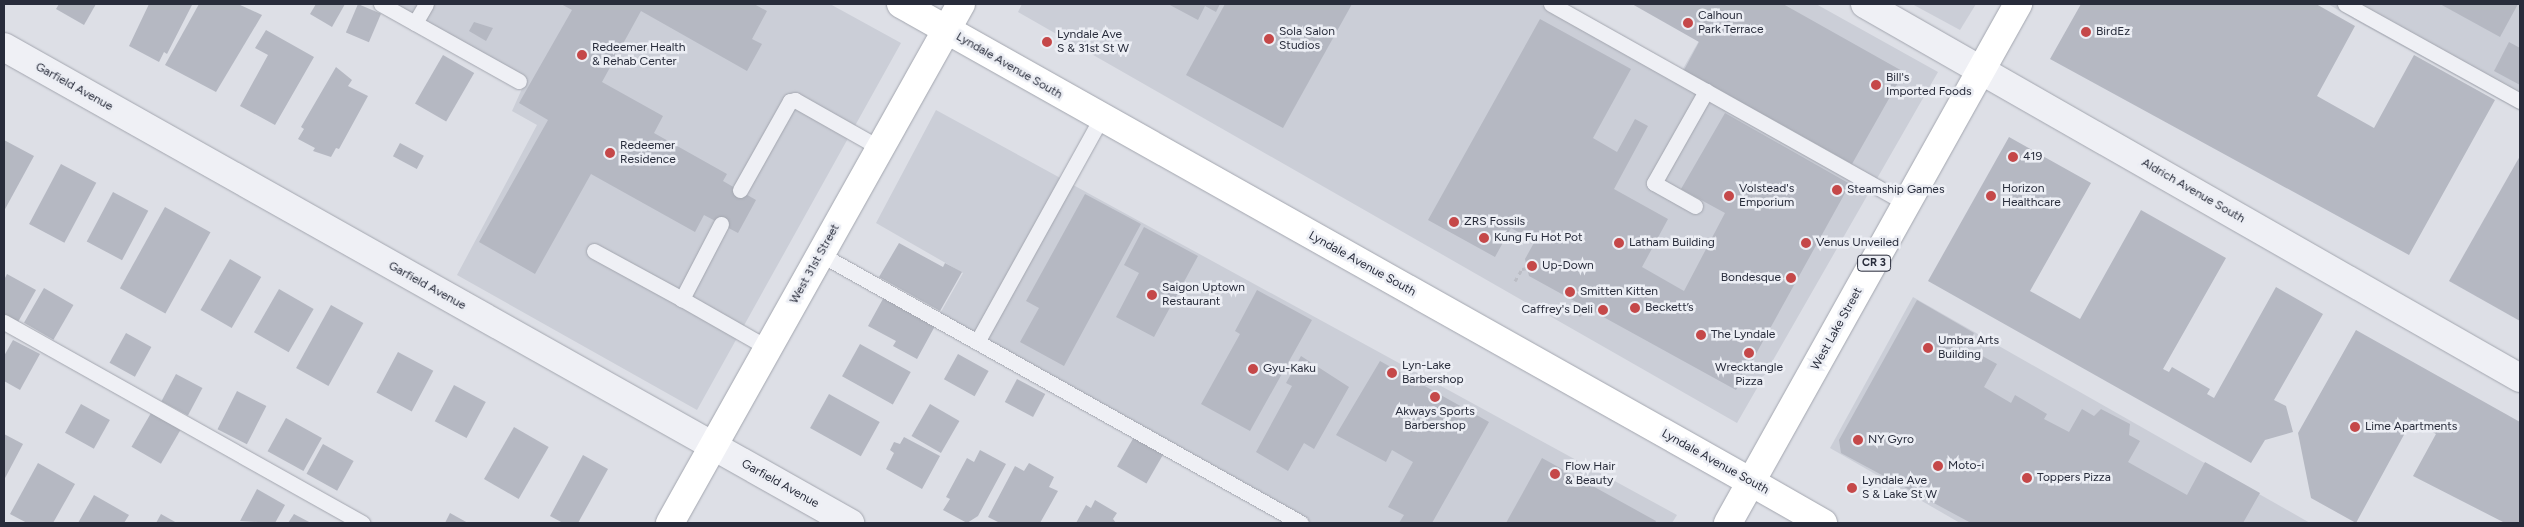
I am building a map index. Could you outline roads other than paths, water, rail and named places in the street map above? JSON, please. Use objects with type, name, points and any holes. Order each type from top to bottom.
[{"type":"main road","name":"Lyndale Avenue South","points":[[901,4],[1823,523]]},
{"type":"main road","name":"West 31st Street","points":[[670,523],[961,4]]},
{"type":"main road","name":"West Lake Street","points":[[1728,523],[2018,4]]},
{"type":"street","name":"Aldrich Avenue South","points":[[1870,5],[2520,378]]},
{"type":"street","name":"Garfield Avenue","points":[[4,47],[850,523]]},
{"type":"lane","points":[[381,4],[519,81]]},
{"type":"lane","points":[[415,23],[426,4]]},
{"type":"lane","points":[[1551,4],[1907,204]]},
{"type":"lane","points":[[2345,4],[2363,8],[2520,101]]},
{"type":"lane","points":[[1695,206],[1654,184],[1706,91]]},
{"type":"lane","points":[[740,190],[790,101],[795,100],[880,148]]},
{"type":"lane","points":[[977,342],[1102,118]]},
{"type":"lane","points":[[682,299],[721,224]]},
{"type":"lane","points":[[594,251],[768,348]]},
{"type":"lane","points":[[820,254],[1300,523]]},
{"type":"lane","points":[[4,322],[362,523]]},
{"type":"place","name":"Calhoun Park Terrace","points":[[1688,23]]},
{"type":"place","name":"BirdEz","points":[[2086,32]]},
{"type":"place","name":"Sola Salon Studios","points":[[1269,39]]},
{"type":"place","name":"Lyndale Ave S & 31st St W","points":[[1047,42]]},
{"type":"place","name":"Redeemer Health & Rehab Center","points":[[582,55]]},
{"type":"place","name":"Bill's Imported Foods","points":[[1876,85]]},
{"type":"place","name":"Redeemer Residence","points":[[610,153]]},
{"type":"place","name":"419","points":[[2013,157]]},
{"type":"place","name":"Steamship Games","points":[[1837,190]]},
{"type":"place","name":"Volstead's Emporium","points":[[1729,196]]},
{"type":"place","name":"Horizon Healthcare","points":[[1991,196]]},
{"type":"place","name":"ZRS Fossils","points":[[1454,222]]},
{"type":"place","name":"Kung Fu Hot Pot","points":[[1484,238]]},
{"type":"place","name":"Latham Building","points":[[1619,243]]},
{"type":"place","name":"Venus Unveiled","points":[[1806,243]]},
{"type":"place","name":"Up-Down","points":[[1532,266]]},
{"type":"place","name":"Bondesque","points":[[1791,278]]},
{"type":"place","name":"Smitten Kitten","points":[[1570,292]]},
{"type":"place","name":"Saigon Uptown Restaurant","points":[[1152,295]]},
{"type":"place","name":"Beckett’s","points":[[1635,308]]},
{"type":"place","name":"Caffrey's Deli","points":[[1603,310]]},
{"type":"place","name":"The Lyndale","points":[[1701,335]]},
{"type":"place","name":"Umbra Arts Building","points":[[1928,348]]},
{"type":"place","name":"Wrecktangle Pizza","points":[[1749,353]]},
{"type":"place","name":"Gyu-Kaku","points":[[1253,369]]},
{"type":"place","name":"Lyn-Lake Barbershop","points":[[1392,373]]},
{"type":"place","name":"Akways Sports Barbershop","points":[[1435,397]]},
{"type":"place","name":"Lime Apartments","points":[[2355,427]]},
{"type":"place","name":"NY Gyro","points":[[1858,440]]},
{"type":"place","name":"Moto-i","points":[[1938,466]]},
{"type":"place","name":"Flow Hair & Beauty","points":[[1555,474]]},
{"type":"place","name":"Toppers Pizza","points":[[2027,478]]},
{"type":"place","name":"Lyndale Ave S & Lake St W","points":[[1852,488]]}]
